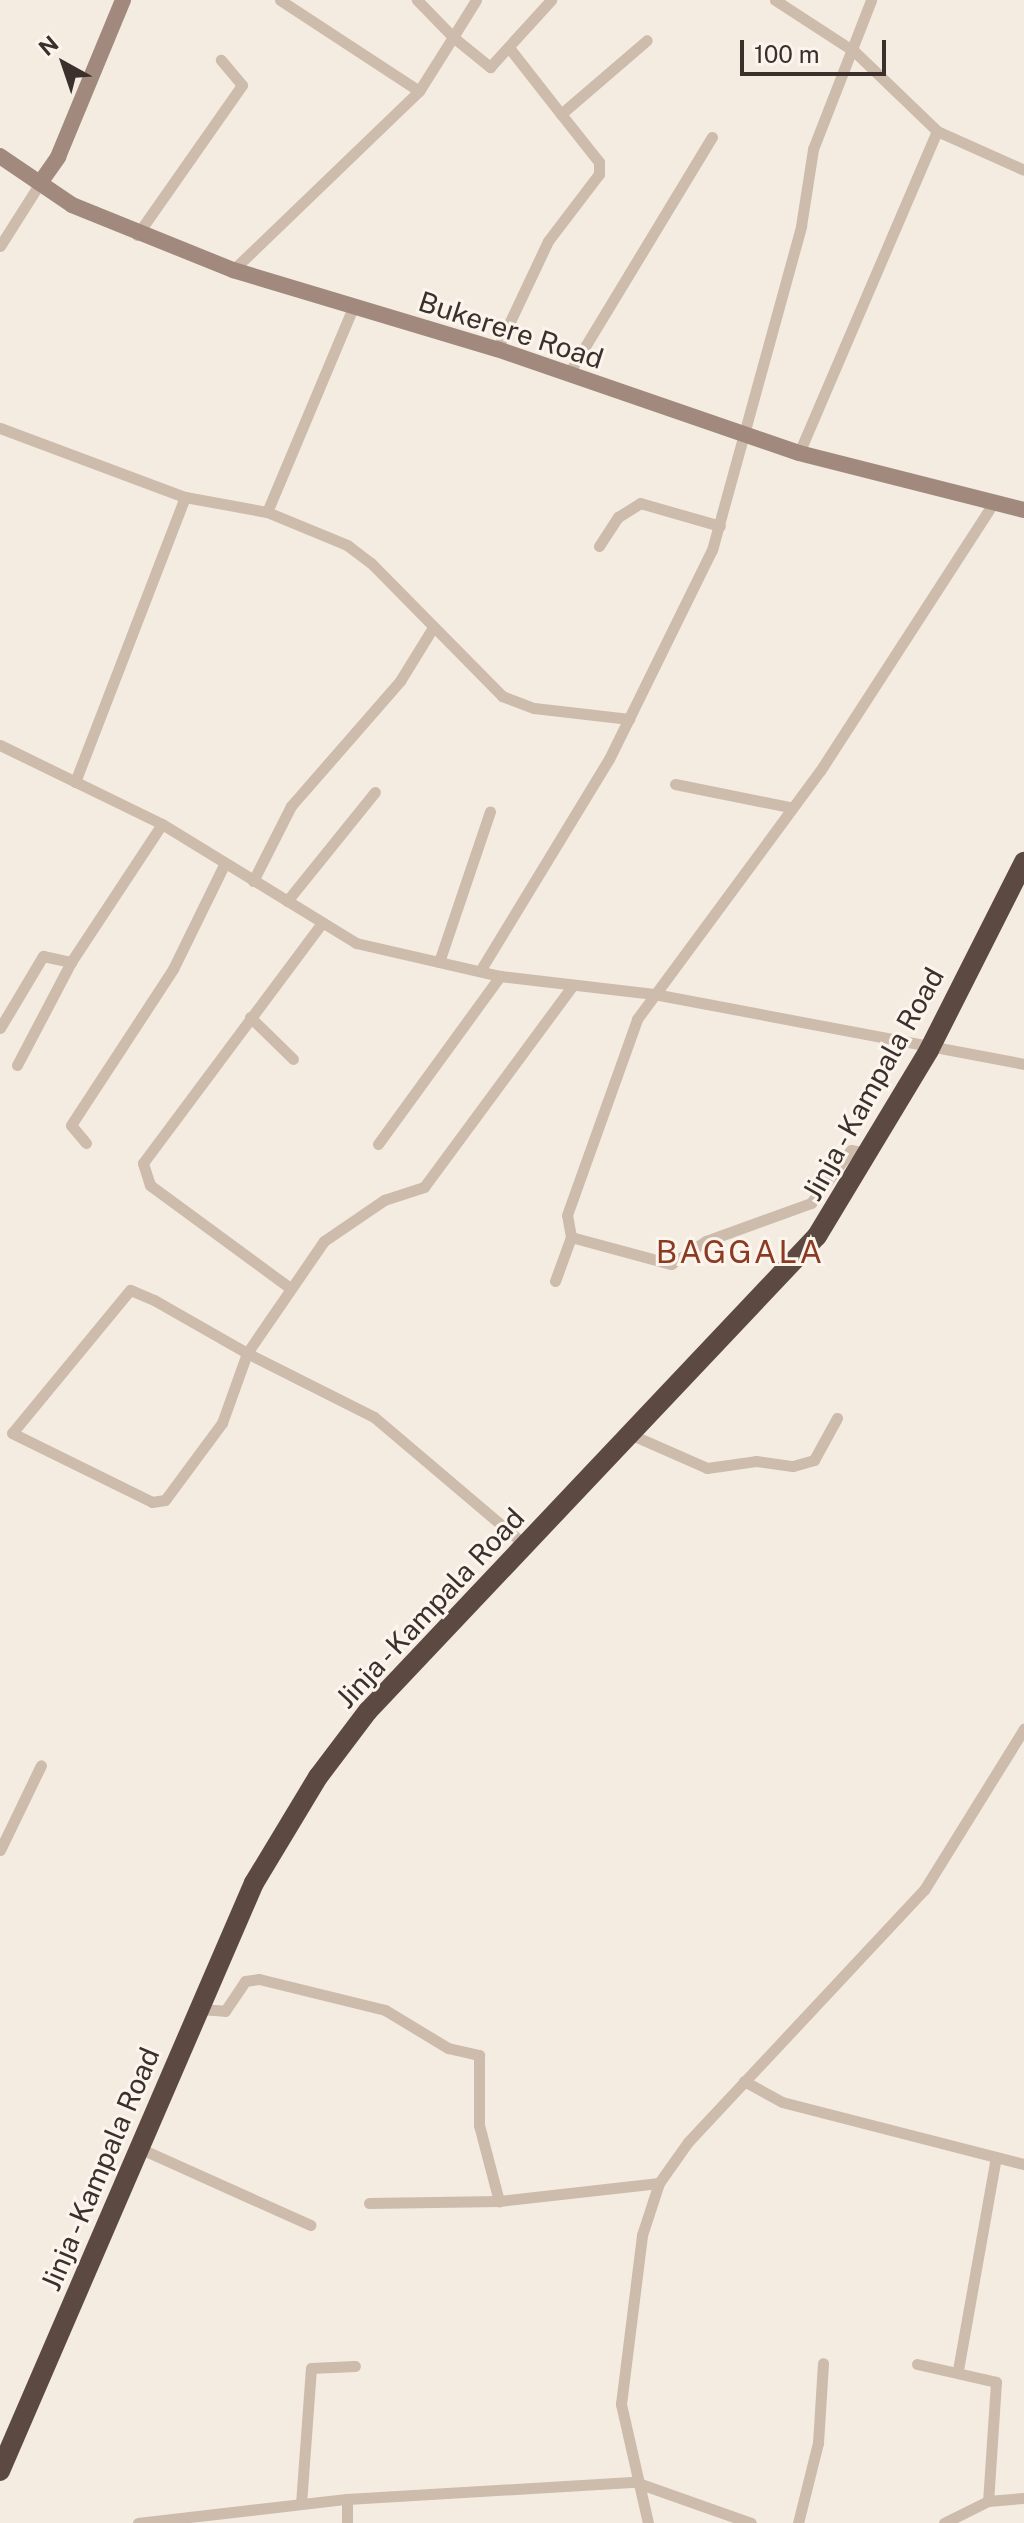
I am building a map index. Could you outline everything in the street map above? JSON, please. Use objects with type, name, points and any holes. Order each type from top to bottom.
[{"type":"highway","name":"Jinja - Kampala Road","points":[[0,2471],[254,1883],[318,1777],[368,1711],[776,1285],[837,1211],[929,1050],[1024,862]]},
{"type":"main road","points":[[40,183],[123,0]]},
{"type":"main road","name":"Bukerere Road","points":[[0,156],[40,183],[137,235],[233,270],[497,349],[799,453],[1024,510]]},
{"type":"street","points":[[280,0],[419,91]]},
{"type":"street","points":[[417,0],[483,66],[510,49],[551,0]]},
{"type":"street","points":[[233,270],[419,91],[476,0]]},
{"type":"street","points":[[775,0],[855,52],[937,131],[1024,170]]},
{"type":"street","points":[[480,971],[629,719],[720,526],[801,226],[813,149],[855,52],[871,0]]},
{"type":"street","points":[[561,114],[647,40]]},
{"type":"street","points":[[497,349],[548,241],[599,174],[599,162],[510,49]]},
{"type":"street","points":[[137,235],[242,85],[221,60]]},
{"type":"street","points":[[799,453],[937,131]]},
{"type":"street","points":[[569,373],[712,137]]},
{"type":"street","points":[[0,246],[40,183]]},
{"type":"street","points":[[267,512],[353,307]]},
{"type":"street","points":[[0,428],[185,497],[267,512],[347,545],[432,629],[516,704],[629,719]]},
{"type":"street","points":[[75,782],[185,497]]},
{"type":"street","points":[[555,1281],[571,1237],[567,1215],[637,1019],[789,807],[820,771],[994,502]]},
{"type":"street","points":[[599,546],[618,517],[640,503],[720,526]]},
{"type":"street","points":[[253,881],[291,806],[400,681],[432,629]]},
{"type":"street","points":[[0,745],[162,824],[356,943],[500,976],[654,994],[929,1050],[1024,1064]]},
{"type":"street","points":[[675,784],[789,807]]},
{"type":"street","points":[[287,901],[375,792]]},
{"type":"street","points":[[439,962],[490,811]]},
{"type":"street","points":[[17,1065],[71,962],[162,824]]},
{"type":"street","points":[[86,1143],[71,1125],[173,969],[225,863]]},
{"type":"street","points":[[290,1288],[150,1185],[143,1163],[322,923]]},
{"type":"street","points":[[0,1028],[43,956],[71,962]]},
{"type":"street","points":[[378,1144],[500,976]]},
{"type":"street","points":[[525,1545],[374,1417],[247,1353],[130,1290],[12,1433],[158,1503],[222,1423],[247,1353],[290,1288],[345,1223],[424,1187],[573,985]]},
{"type":"street","points":[[250,1017],[293,1059]]},
{"type":"street","points":[[571,1237],[671,1264],[706,1241],[811,1203],[851,1150],[870,1154]]},
{"type":"street","points":[[632,1435],[707,1468],[756,1461],[793,1466],[814,1460],[837,1418]]},
{"type":"street","points":[[648,2523],[635,2482],[622,2377],[642,2235],[659,2183],[744,2081],[924,1890],[1024,1729]]},
{"type":"street","points":[[0,1849],[41,1765]]},
{"type":"street","points":[[199,2009],[225,2011],[245,1981],[259,1979],[385,2010],[448,2048],[479,2055],[479,2125],[499,2201]]},
{"type":"street","points":[[744,2081],[782,2102],[1024,2164]]},
{"type":"street","points":[[139,2148],[310,2225]]},
{"type":"street","points":[[958,2370],[996,2157]]},
{"type":"street","points":[[369,2203],[499,2201],[659,2183]]},
{"type":"street","points":[[798,2523],[818,2443],[823,2363]]},
{"type":"street","points":[[917,2364],[958,2370],[996,2382],[988,2501]]},
{"type":"street","points":[[301,2504],[311,2368],[355,2366]]},
{"type":"street","points":[[138,2523],[347,2499],[635,2482],[751,2523]]},
{"type":"street","points":[[944,2523],[988,2501],[1024,2498]]},
{"type":"street","points":[[347,2499],[347,2523]]},
{"type":"district","name":"BAGGALA","points":[[740,1252]]}]
